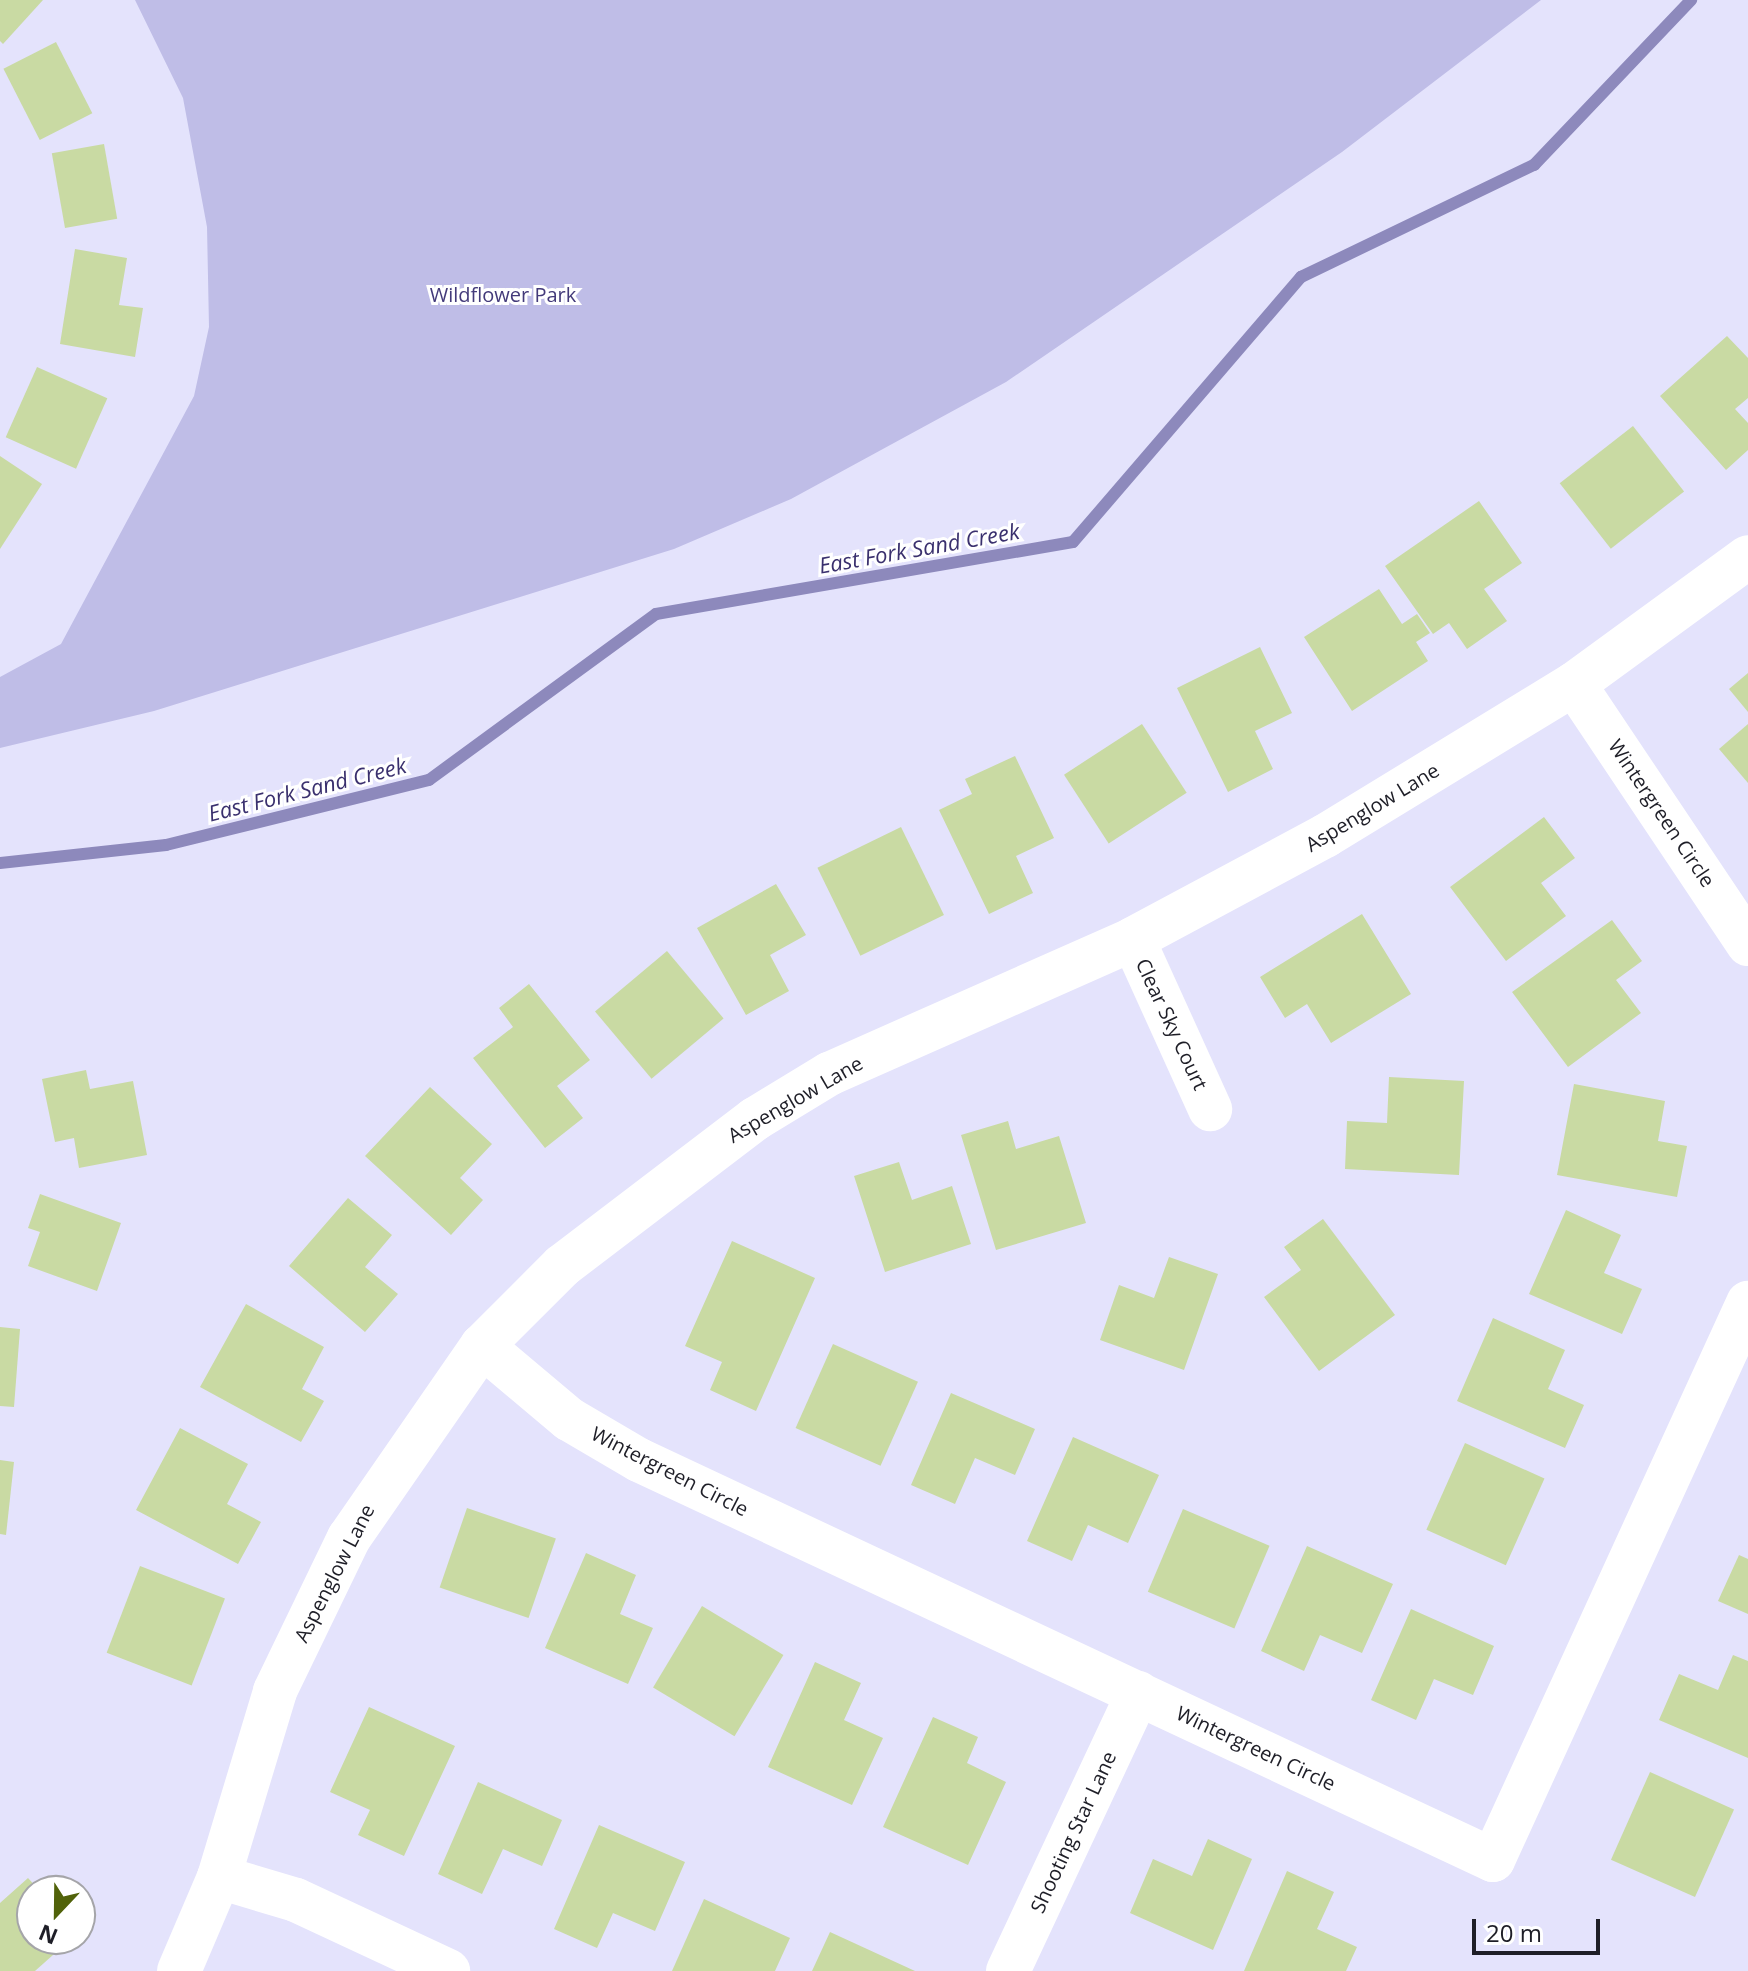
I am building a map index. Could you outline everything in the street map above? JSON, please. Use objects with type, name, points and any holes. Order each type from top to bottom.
[{"type":"street","name":"Aspenglow Lane","points":[[179,1971],[219,1877],[275,1691],[314,1606],[388,1474],[482,1346],[616,1221],[755,1119],[829,1074],[1133,939],[1325,836],[1574,684],[1748,557]]},
{"type":"street","name":"Wintergreen Circle","points":[[1574,684],[1748,944]]},
{"type":"street","name":"Clear Sky Court","points":[[1133,939],[1210,1109]]},
{"type":"street","name":"Wintergreen Circle","points":[[482,1346],[569,1419],[639,1460],[1493,1860],[1748,1303]]},
{"type":"street","name":"Shooting Star Lane","points":[[1008,1971],[1138,1693]]},
{"type":"street","points":[[219,1877],[296,1900],[448,1971]]},
{"type":"green space","name":"Wildflower Park","points":[[135,0],[1541,0],[1342,152],[1006,382],[791,499],[674,549],[154,711],[0,748],[0,677],[61,644],[194,396],[209,327],[207,227],[183,98]]},
{"type":"building","points":[[0,0],[43,0],[3,44],[0,41]]},
{"type":"building","points":[[56,42],[92,113],[40,140],[3,69]]},
{"type":"building","points":[[104,144],[117,219],[65,228],[52,153]]},
{"type":"building","points":[[75,249],[127,258],[119,305],[143,308],[135,357],[60,344]]},
{"type":"building","points":[[1727,336],[1748,358],[1748,398],[1735,409],[1748,423],[1748,450],[1726,470],[1660,396]]},
{"type":"building","points":[[37,367],[107,398],[76,469],[6,437]]},
{"type":"building","points":[[1633,426],[1684,491],[1611,549],[1560,483]]},
{"type":"building","points":[[0,456],[42,484],[0,549]]},
{"type":"building","points":[[1479,501],[1522,563],[1484,589],[1507,621],[1467,649],[1449,623],[1433,634],[1385,566]]},
{"type":"building","points":[[1379,589],[1402,624],[1417,614],[1430,633],[1416,642],[1428,661],[1352,711],[1304,637]]},
{"type":"building","points":[[1260,647],[1292,713],[1255,731],[1273,769],[1228,792],[1177,688]]},
{"type":"building","points":[[1748,673],[1748,712],[1729,689]]},
{"type":"building","points":[[1142,724],[1187,793],[1109,843],[1064,775]]},
{"type":"building","points":[[1748,724],[1748,783],[1719,749]]},
{"type":"building","points":[[1015,756],[1054,838],[1016,856],[1033,893],[989,914],[939,810],[972,794],[965,779]]},
{"type":"building","points":[[1544,817],[1575,858],[1541,883],[1566,916],[1506,961],[1450,887]]},
{"type":"building","points":[[901,827],[944,915],[860,956],[817,868]]},
{"type":"building","points":[[776,884],[806,935],[770,955],[789,991],[746,1015],[697,928]]},
{"type":"building","points":[[1362,914],[1411,994],[1331,1043],[1307,1004],[1285,1018],[1260,977]]},
{"type":"building","points":[[1612,920],[1642,961],[1616,980],[1641,1013],[1568,1067],[1512,992]]},
{"type":"building","points":[[667,951],[724,1018],[652,1079],[595,1011]]},
{"type":"building","points":[[529,984],[590,1060],[557,1086],[583,1118],[545,1148],[473,1058],[513,1027],[499,1008]]},
{"type":"building","points":[[86,1070],[90,1089],[133,1081],[147,1155],[79,1168],[74,1138],[55,1142],[42,1079]]},
{"type":"building","points":[[1389,1077],[1464,1081],[1459,1175],[1345,1169],[1347,1121],[1387,1123]]},
{"type":"building","points":[[1574,1084],[1665,1101],[1658,1141],[1687,1146],[1677,1197],[1557,1175]]},
{"type":"building","points":[[430,1087],[492,1144],[460,1178],[483,1200],[451,1235],[365,1156]]},
{"type":"building","points":[[1008,1121],[1016,1149],[1059,1136],[1086,1223],[996,1250],[961,1135]]},
{"type":"building","points":[[899,1162],[912,1200],[952,1186],[971,1244],[885,1272],[854,1176]]},
{"type":"building","points":[[40,1194],[121,1223],[97,1291],[28,1266],[40,1232],[28,1228]]},
{"type":"building","points":[[348,1198],[392,1235],[365,1267],[398,1294],[365,1332],[289,1266]]},
{"type":"building","points":[[1566,1210],[1621,1235],[1604,1273],[1642,1289],[1622,1334],[1529,1294]]},
{"type":"building","points":[[1323,1219],[1395,1315],[1319,1371],[1264,1297],[1301,1270],[1284,1247]]},
{"type":"building","points":[[732,1241],[815,1278],[756,1411],[710,1390],[722,1362],[685,1346]]},
{"type":"building","points":[[1169,1257],[1218,1274],[1184,1370],[1100,1340],[1119,1285],[1154,1298]]},
{"type":"building","points":[[246,1304],[324,1347],[302,1389],[324,1401],[301,1442],[200,1387]]},
{"type":"building","points":[[1493,1318],[1565,1350],[1548,1389],[1584,1405],[1565,1448],[1457,1401]]},
{"type":"building","points":[[0,1327],[20,1329],[14,1407],[0,1406]]},
{"type":"building","points":[[833,1344],[918,1382],[881,1466],[796,1428]]},
{"type":"building","points":[[951,1393],[1035,1429],[1015,1475],[975,1458],[955,1504],[911,1485]]},
{"type":"building","points":[[180,1428],[248,1464],[227,1504],[261,1522],[238,1564],[136,1510]]},
{"type":"building","points":[[1073,1437],[1159,1475],[1128,1543],[1088,1525],[1072,1561],[1027,1541]]},
{"type":"building","points":[[1465,1443],[1544,1478],[1506,1565],[1426,1530]]},
{"type":"building","points":[[0,1460],[14,1462],[6,1535],[0,1534]]},
{"type":"building","points":[[467,1508],[556,1539],[529,1618],[440,1587]]},
{"type":"building","points":[[1183,1509],[1270,1546],[1234,1629],[1148,1592]]},
{"type":"building","points":[[1307,1546],[1393,1584],[1362,1653],[1320,1635],[1304,1671],[1261,1651]]},
{"type":"building","points":[[586,1553],[636,1575],[620,1614],[653,1628],[628,1684],[545,1648]]},
{"type":"building","points":[[1739,1555],[1748,1559],[1748,1614],[1718,1601]]},
{"type":"building","points":[[140,1566],[225,1599],[192,1685],[107,1653]]},
{"type":"building","points":[[702,1606],[783,1655],[735,1736],[653,1687]]},
{"type":"building","points":[[1411,1609],[1494,1646],[1473,1695],[1434,1679],[1416,1720],[1371,1700]]},
{"type":"building","points":[[1733,1655],[1748,1661],[1748,1758],[1659,1720],[1679,1674],[1718,1690]]},
{"type":"building","points":[[815,1662],[861,1683],[844,1720],[883,1738],[852,1805],[768,1767]]},
{"type":"building","points":[[369,1707],[455,1746],[404,1856],[358,1835],[370,1810],[330,1792]]},
{"type":"building","points":[[933,1717],[978,1737],[967,1763],[1006,1782],[968,1865],[883,1827]]},
{"type":"building","points":[[1650,1772],[1734,1809],[1695,1897],[1611,1860]]},
{"type":"building","points":[[478,1782],[562,1820],[542,1866],[503,1849],[482,1894],[438,1874]]},
{"type":"building","points":[[599,1825],[685,1862],[655,1931],[613,1913],[597,1948],[554,1929]]},
{"type":"building","points":[[1208,1839],[1252,1859],[1213,1950],[1130,1913],[1153,1859],[1192,1876]]},
{"type":"building","points":[[1287,1871],[1334,1892],[1317,1929],[1357,1947],[1346,1971],[1244,1971]]},
{"type":"building","points":[[16,1889],[16,1955],[53,1955],[35,1971],[0,1971],[0,1903]]},
{"type":"building","points":[[704,1899],[790,1938],[775,1971],[672,1971]]},
{"type":"building","points":[[830,1932],[915,1971],[812,1971]]},
{"type":"waterway","name":"East Fork Sand Creek","points":[[0,863],[166,845],[429,780],[656,614],[1073,542],[1301,277],[1534,165],[1691,0]]}]
